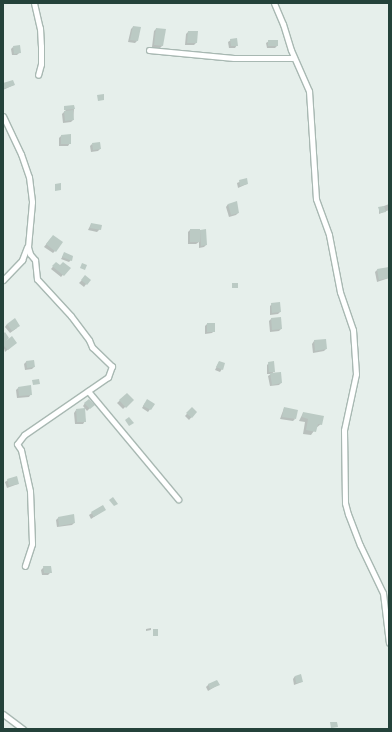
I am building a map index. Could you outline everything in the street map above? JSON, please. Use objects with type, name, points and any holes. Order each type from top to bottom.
[{"type":"street","points":[[34,3],[40,28],[41,64],[38,75]]},
{"type":"street","points":[[274,3],[283,24],[294,58],[309,91],[316,199],[333,251],[340,292],[353,330],[356,356],[356,374],[344,430],[346,503],[348,514],[360,545],[383,593],[389,643]]},
{"type":"street","points":[[149,50],[234,58],[294,58]]},
{"type":"street","points":[[3,116],[16,142],[29,177],[32,202],[28,246],[22,260],[3,280]]},
{"type":"street","points":[[25,566],[32,544],[30,491],[22,450],[17,444],[24,435],[108,377],[111,371],[111,365],[92,348],[89,340],[71,316],[38,281],[35,260],[30,254],[28,246]]},
{"type":"street","points":[[88,391],[178,499]]},
{"type":"street","points":[[3,714],[23,729]]},
{"type":"building","points":[[133,26],[141,27],[138,41],[130,40]]},
{"type":"building","points":[[156,28],[166,29],[163,46],[154,45]]},
{"type":"building","points":[[188,31],[198,31],[197,43],[187,43]]},
{"type":"building","points":[[237,38],[238,46],[231,46],[230,39]]},
{"type":"building","points":[[268,40],[278,40],[278,46],[268,46]]},
{"type":"building","points":[[20,45],[21,53],[14,54],[13,46]]},
{"type":"building","points":[[13,80],[15,85],[3,89],[3,83]]},
{"type":"building","points":[[104,94],[104,100],[98,101],[97,95]]},
{"type":"building","points":[[74,105],[75,109],[64,110],[64,106]]},
{"type":"building","points":[[73,110],[74,120],[65,121],[64,111]]},
{"type":"building","points":[[71,134],[71,144],[61,144],[61,135]]},
{"type":"building","points":[[100,142],[101,149],[93,150],[92,143]]},
{"type":"building","points":[[247,178],[248,184],[240,186],[239,180]]},
{"type":"building","points":[[61,183],[61,190],[55,191],[55,184]]},
{"type":"building","points":[[237,201],[239,213],[231,215],[228,204]]},
{"type":"building","points":[[384,206],[386,212],[380,213],[378,207]]},
{"type":"building","points":[[91,223],[102,225],[101,230],[90,228]]},
{"type":"building","points":[[190,229],[200,229],[200,242],[190,242]]},
{"type":"building","points":[[206,229],[207,245],[201,246],[200,230]]},
{"type":"building","points":[[53,235],[63,242],[56,252],[46,244]]},
{"type":"building","points":[[64,252],[73,256],[72,261],[62,257]]},
{"type":"building","points":[[56,262],[60,265],[63,262],[71,268],[64,276],[52,266]]},
{"type":"building","points":[[82,263],[87,265],[85,270],[80,268]]},
{"type":"building","points":[[389,267],[389,278],[379,280],[377,269]]},
{"type":"building","points":[[85,275],[91,280],[87,285],[81,280]]},
{"type":"building","points":[[232,283],[238,283],[238,288],[232,288]]},
{"type":"building","points":[[280,302],[281,312],[272,313],[271,303]]},
{"type":"building","points":[[281,317],[282,329],[272,330],[271,318]]},
{"type":"building","points":[[15,318],[20,326],[12,331],[7,324]]},
{"type":"building","points":[[207,323],[215,323],[215,332],[207,332]]},
{"type":"building","points":[[5,332],[9,338],[6,341],[12,336],[17,343],[8,350],[3,345],[3,334]]},
{"type":"building","points":[[326,339],[327,349],[315,351],[314,340]]},
{"type":"building","points":[[34,360],[35,367],[27,368],[26,361]]},
{"type":"building","points":[[219,361],[225,363],[223,370],[216,367]]},
{"type":"building","points":[[274,361],[275,372],[269,372],[268,362]]},
{"type":"building","points":[[281,372],[282,383],[272,385],[270,373]]},
{"type":"building","points":[[39,379],[40,384],[33,385],[32,380]]},
{"type":"building","points":[[31,385],[32,395],[19,396],[18,387]]},
{"type":"building","points":[[127,393],[134,400],[126,408],[119,400]]},
{"type":"building","points":[[89,399],[95,405],[90,409],[84,403]]},
{"type":"building","points":[[147,399],[155,404],[151,410],[143,406]]},
{"type":"building","points":[[192,407],[197,412],[192,418],[186,413]]},
{"type":"building","points":[[284,407],[298,410],[296,419],[282,417]]},
{"type":"building","points":[[85,408],[86,422],[77,422],[76,409]]},
{"type":"building","points":[[303,412],[324,416],[322,425],[318,424],[316,432],[306,430],[308,419],[302,417]]},
{"type":"building","points":[[129,417],[134,423],[129,426],[125,420]]},
{"type":"building","points":[[17,476],[19,484],[9,486],[7,479]]},
{"type":"building","points":[[113,497],[118,504],[114,506],[109,500]]},
{"type":"building","points":[[103,505],[106,510],[94,517],[91,512]]},
{"type":"building","points":[[74,514],[75,523],[59,526],[58,517]]},
{"type":"building","points":[[43,566],[51,566],[52,573],[44,573]]},
{"type":"building","points":[[153,629],[158,629],[158,636],[153,636]]},
{"type":"building","points":[[301,674],[303,682],[296,683],[295,676]]},
{"type":"building","points":[[217,680],[220,685],[210,689],[208,684]]},
{"type":"building","points":[[330,722],[337,722],[338,727],[331,728]]}]
